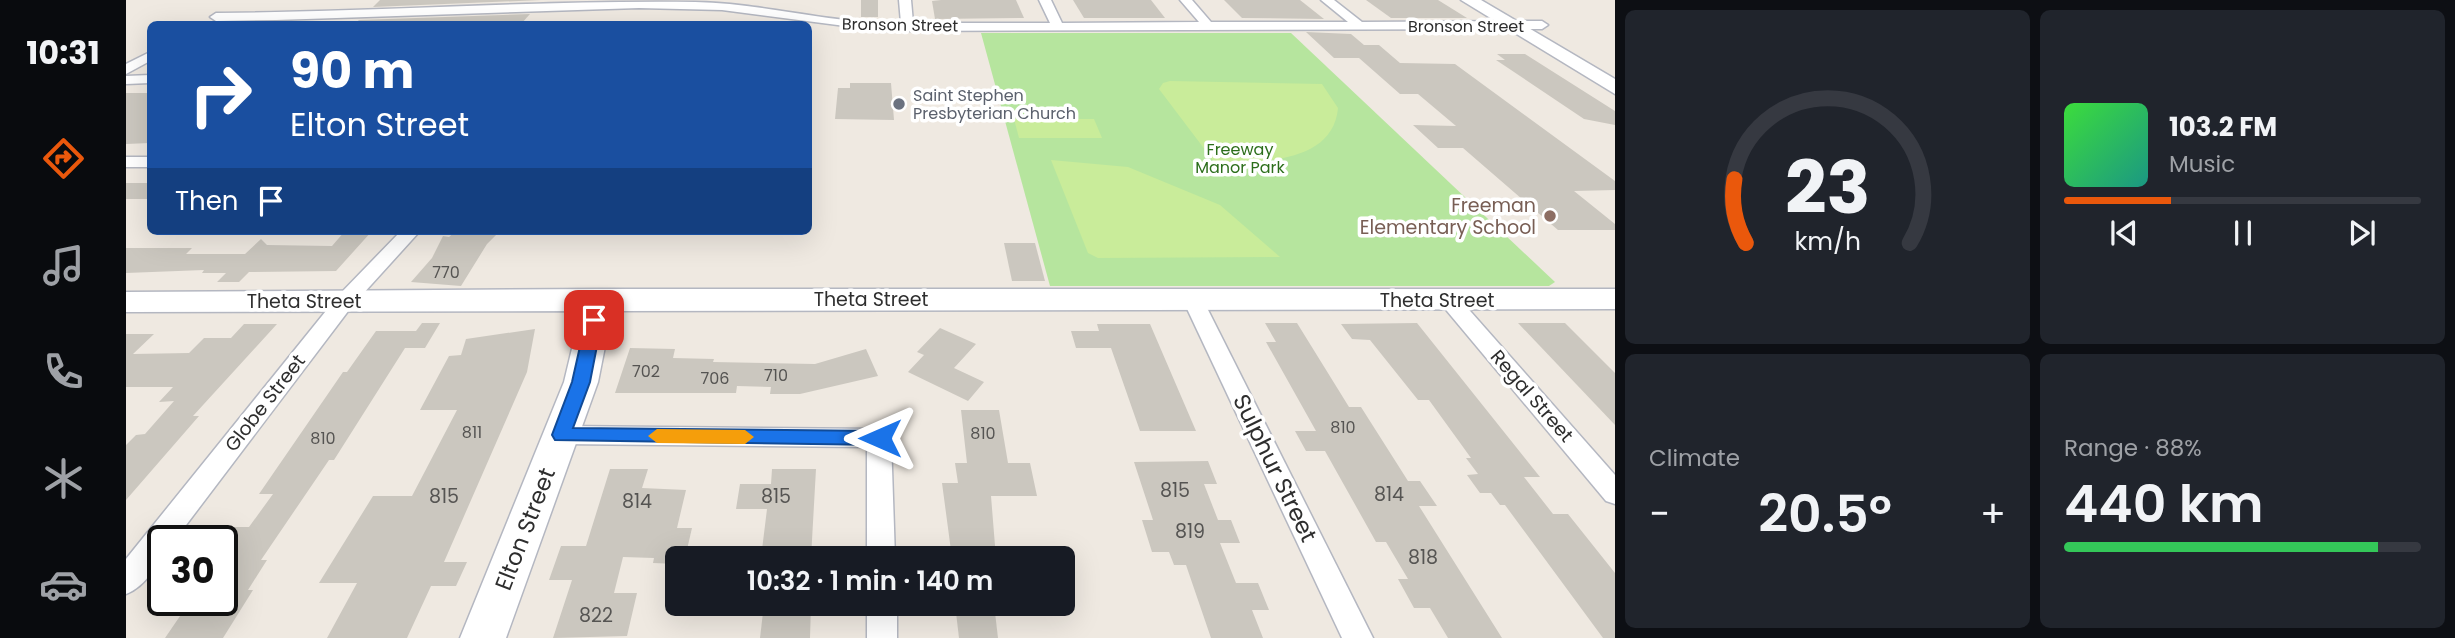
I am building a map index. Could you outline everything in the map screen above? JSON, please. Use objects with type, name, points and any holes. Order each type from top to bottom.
[{"type":"street","points":[[761,13],[765,0]]},
{"type":"street","points":[[905,0],[907,27]]},
{"type":"street","points":[[1045,0],[1058,26]]},
{"type":"street","points":[[1186,0],[1208,26]]},
{"type":"street","points":[[1327,0],[1360,26]]},
{"type":"street","points":[[1469,0],[1615,88]]},
{"type":"street","points":[[1498,0],[1615,68]]},
{"type":"street","name":"Bronson Street","points":[[216,18],[700,5],[849,25],[907,27],[1542,25]]},
{"type":"street","points":[[210,21],[236,6]]},
{"type":"street","points":[[126,70],[147,58]]},
{"type":"street","points":[[126,80],[147,79]]},
{"type":"street","points":[[126,162],[147,162]]},
{"type":"street","name":"Globe Street","points":[[126,581],[345,301],[407,235]]},
{"type":"street","name":"Sulphur Street","points":[[1192,298],[1358,638]]},
{"type":"street","name":"Elton Street","points":[[483,638],[581,382],[589,337],[600,299]]},
{"type":"street","name":"Theta Street","points":[[126,302],[1615,299]]},
{"type":"street","name":"Regal Street","points":[[1449,300],[1615,493]]},
{"type":"street","points":[[561,435],[880,438],[881,546]]},
{"type":"street","points":[[882,616],[882,638]]},
{"type":"green space","name":"Freeway Manor Park","points":[[981,33],[1291,33],[1555,282],[1549,286],[1050,286]]},
{"type":"green space","points":[[1163,83],[1322,84],[1338,108],[1333,126],[1323,140],[1308,150],[1272,160],[1215,163],[1159,89]]},
{"type":"green space","points":[[1014,119],[1094,119],[1102,138],[1019,138]]},
{"type":"green space","points":[[1051,160],[1128,167],[1220,205],[1280,257],[1098,258],[1088,253]]},
{"type":"building","points":[[380,0],[541,0],[373,7]]},
{"type":"building","points":[[861,0],[878,0],[878,17],[861,17]]},
{"type":"building","points":[[1016,0],[1024,18],[935,19],[932,1]]},
{"type":"building","points":[[1073,0],[1151,0],[1165,18],[1084,18]]},
{"type":"building","points":[[1224,0],[1300,0],[1324,19],[1242,18]]},
{"type":"building","points":[[1366,0],[1438,0],[1467,18],[1391,18]]},
{"type":"building","points":[[530,14],[524,21],[359,20]]},
{"type":"building","points":[[1306,32],[1351,34],[1364,45],[1379,45],[1400,63],[1455,64],[1615,181],[1615,190],[1574,191],[1615,224],[1615,230],[1558,230],[1463,148],[1438,148],[1413,125],[1456,126],[1418,94],[1400,94],[1359,58],[1334,58]]},
{"type":"building","points":[[1497,54],[1525,54],[1615,111],[1615,125],[1584,119],[1496,60],[1505,60]]},
{"type":"building","name":"Saint Stephen Presbyterian Church","points":[[850,83],[891,83],[894,120],[835,119],[838,88],[850,88]]},
{"type":"building","points":[[126,93],[147,93],[147,143],[126,144]]},
{"type":"building","points":[[126,183],[147,183],[147,199],[126,199]]},
{"type":"building","points":[[342,235],[368,235],[336,271],[249,272],[239,282],[217,282],[226,273],[202,273],[204,270],[126,273],[126,248],[192,248],[186,254],[245,254],[261,239],[267,245],[332,246]]},
{"type":"building","points":[[496,235],[487,244],[461,286],[411,282],[432,258],[443,236]]},
{"type":"building","points":[[1004,243],[1035,243],[1045,281],[1012,281]]},
{"type":"building","points":[[422,323],[440,323],[425,348],[405,348],[334,460],[329,460],[261,560],[267,560],[248,590],[253,590],[238,614],[238,527],[249,527],[273,494],[259,494],[343,372],[347,372],[376,331],[416,331]]},
{"type":"building","points":[[1265,323],[1297,323],[1349,407],[1361,407],[1408,481],[1420,481],[1437,506],[1419,506],[1502,638],[1448,638],[1430,608],[1414,608],[1398,579],[1408,579],[1386,542],[1376,542],[1325,451],[1306,451],[1295,431],[1316,431],[1266,342],[1276,342]]},
{"type":"building","points":[[1417,323],[1540,477],[1524,477],[1553,514],[1568,514],[1615,573],[1615,638],[1603,638],[1505,505],[1500,505],[1491,493],[1480,493],[1467,475],[1478,474],[1466,458],[1471,458],[1429,400],[1418,400],[1370,340],[1352,339],[1341,324]]},
{"type":"building","points":[[1518,323],[1565,323],[1615,373],[1615,425]]},
{"type":"building","points":[[244,324],[277,324],[193,416],[199,416],[126,500],[126,445],[136,435],[145,434],[174,401],[159,402],[173,387],[126,387],[126,334],[154,334],[133,354],[189,353],[204,338],[231,338]]},
{"type":"building","points":[[1097,324],[1150,324],[1196,431],[1140,431],[1111,348],[1076,348],[1071,331],[1099,331]]},
{"type":"building","points":[[940,328],[976,344],[954,368],[984,382],[968,401],[908,372],[924,355],[917,352]]},
{"type":"building","points":[[535,329],[527,372],[444,562],[467,562],[456,586],[431,586],[407,638],[327,638],[357,583],[319,583],[373,496],[412,496],[457,410],[420,410],[449,356],[461,355],[466,339]]},
{"type":"building","points":[[630,348],[675,349],[673,358],[714,359],[713,362],[815,364],[866,349],[878,376],[800,394],[770,394],[771,387],[737,386],[736,393],[615,393]]},
{"type":"building","points":[[961,410],[999,410],[1008,463],[1030,463],[1037,496],[991,496],[995,546],[950,546],[942,483],[958,483],[955,463],[967,463]]},
{"type":"building","points":[[1208,461],[1217,484],[1204,484],[1218,520],[1231,520],[1240,543],[1220,543],[1236,583],[1258,583],[1269,610],[1252,610],[1263,638],[1211,638],[1186,565],[1174,565],[1169,552],[1152,552],[1142,520],[1153,520],[1134,462]]},
{"type":"building","points":[[610,469],[648,469],[642,488],[686,490],[677,528],[692,528],[688,546],[665,546],[665,564],[653,563],[654,558],[623,557],[614,593],[637,593],[627,636],[553,638],[572,580],[549,580],[561,546],[586,546]]},
{"type":"building","points":[[772,469],[816,469],[812,546],[762,546],[767,509],[736,509],[740,484],[771,484]]},
{"type":"building","points":[[180,616],[237,616],[223,638],[165,638]]},
{"type":"building","points":[[763,616],[811,616],[810,638],[760,638]]},
{"type":"building","points":[[956,616],[995,616],[998,638],[959,638]]},
{"type":"slow traffic","points":[[657,436],[745,437]]},
{"type":"place","name":"Saint Stephen Presbyterian Church","points":[[899,104]]},
{"type":"place","name":"Freeman Elementary School","points":[[1550,216]]},
{"type":"route","points":[[594,320],[581,382],[561,435],[880,438]]}]
